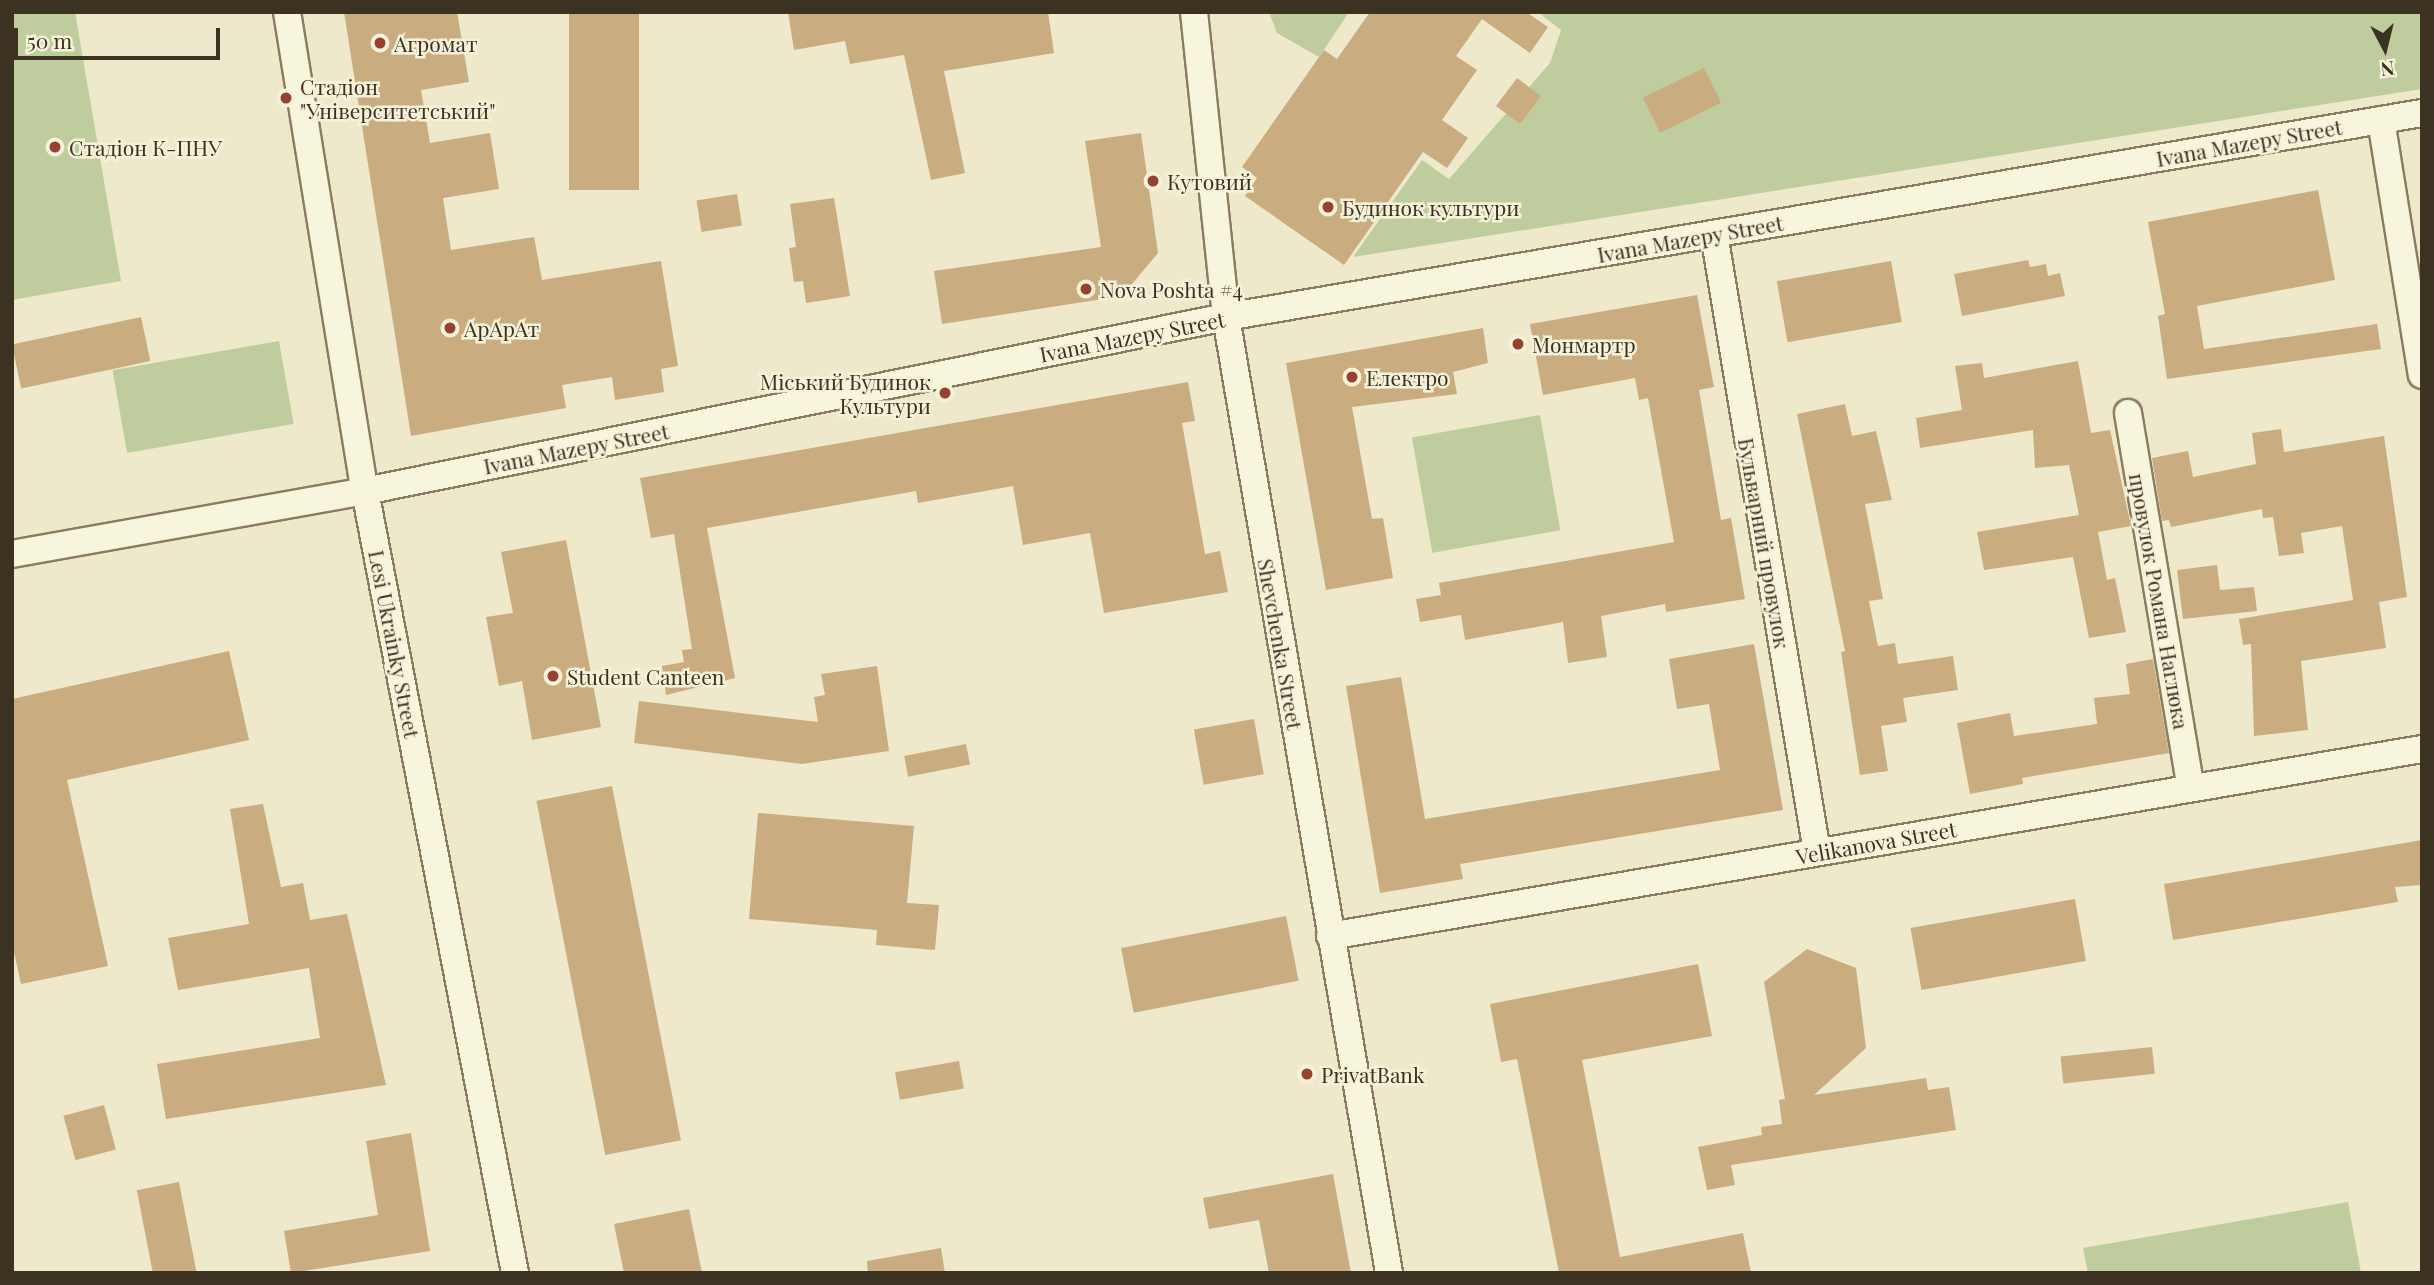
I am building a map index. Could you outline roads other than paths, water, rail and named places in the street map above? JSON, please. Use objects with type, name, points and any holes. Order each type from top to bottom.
[{"type":"street","name":"Lesi Ukrainky Street","points":[[287,12],[365,491],[515,1273]]},
{"type":"street","name":"Shevchenka Street","points":[[1194,12],[1226,317],[1389,1273]]},
{"type":"street","name":"Ivana Mazepy Street","points":[[12,554],[365,491],[1226,317],[2422,113]]},
{"type":"street","points":[[2381,120],[2422,375]]},
{"type":"street","name":"Бульварний провулок","points":[[1713,234],[1817,852]]},
{"type":"street","name":"провулок Романа Наглюка","points":[[2128,413],[2191,788]]},
{"type":"street","name":"Velikanova Street","points":[[1330,936],[2422,749]]},
{"type":"place","name":"Агромат","points":[[380,43]]},
{"type":"place","name":"Стадіон \"Університетський\"","points":[[286,98]]},
{"type":"place","name":"Стадіон К-ПНУ","points":[[55,147]]},
{"type":"place","name":"Кутовий","points":[[1153,181]]},
{"type":"place","name":"Будинок культури","points":[[1328,207]]},
{"type":"place","name":"Nova Poshta #4","points":[[1086,289]]},
{"type":"place","name":"АрАрАт","points":[[450,328]]},
{"type":"place","name":"Монмартр","points":[[1518,344]]},
{"type":"place","name":"Електро","points":[[1352,377]]},
{"type":"place","name":"Міський Будинок Культури","points":[[945,393]]},
{"type":"place","name":"Student Canteen","points":[[553,676]]},
{"type":"place","name":"PrivatBank","points":[[1307,1074]]}]
